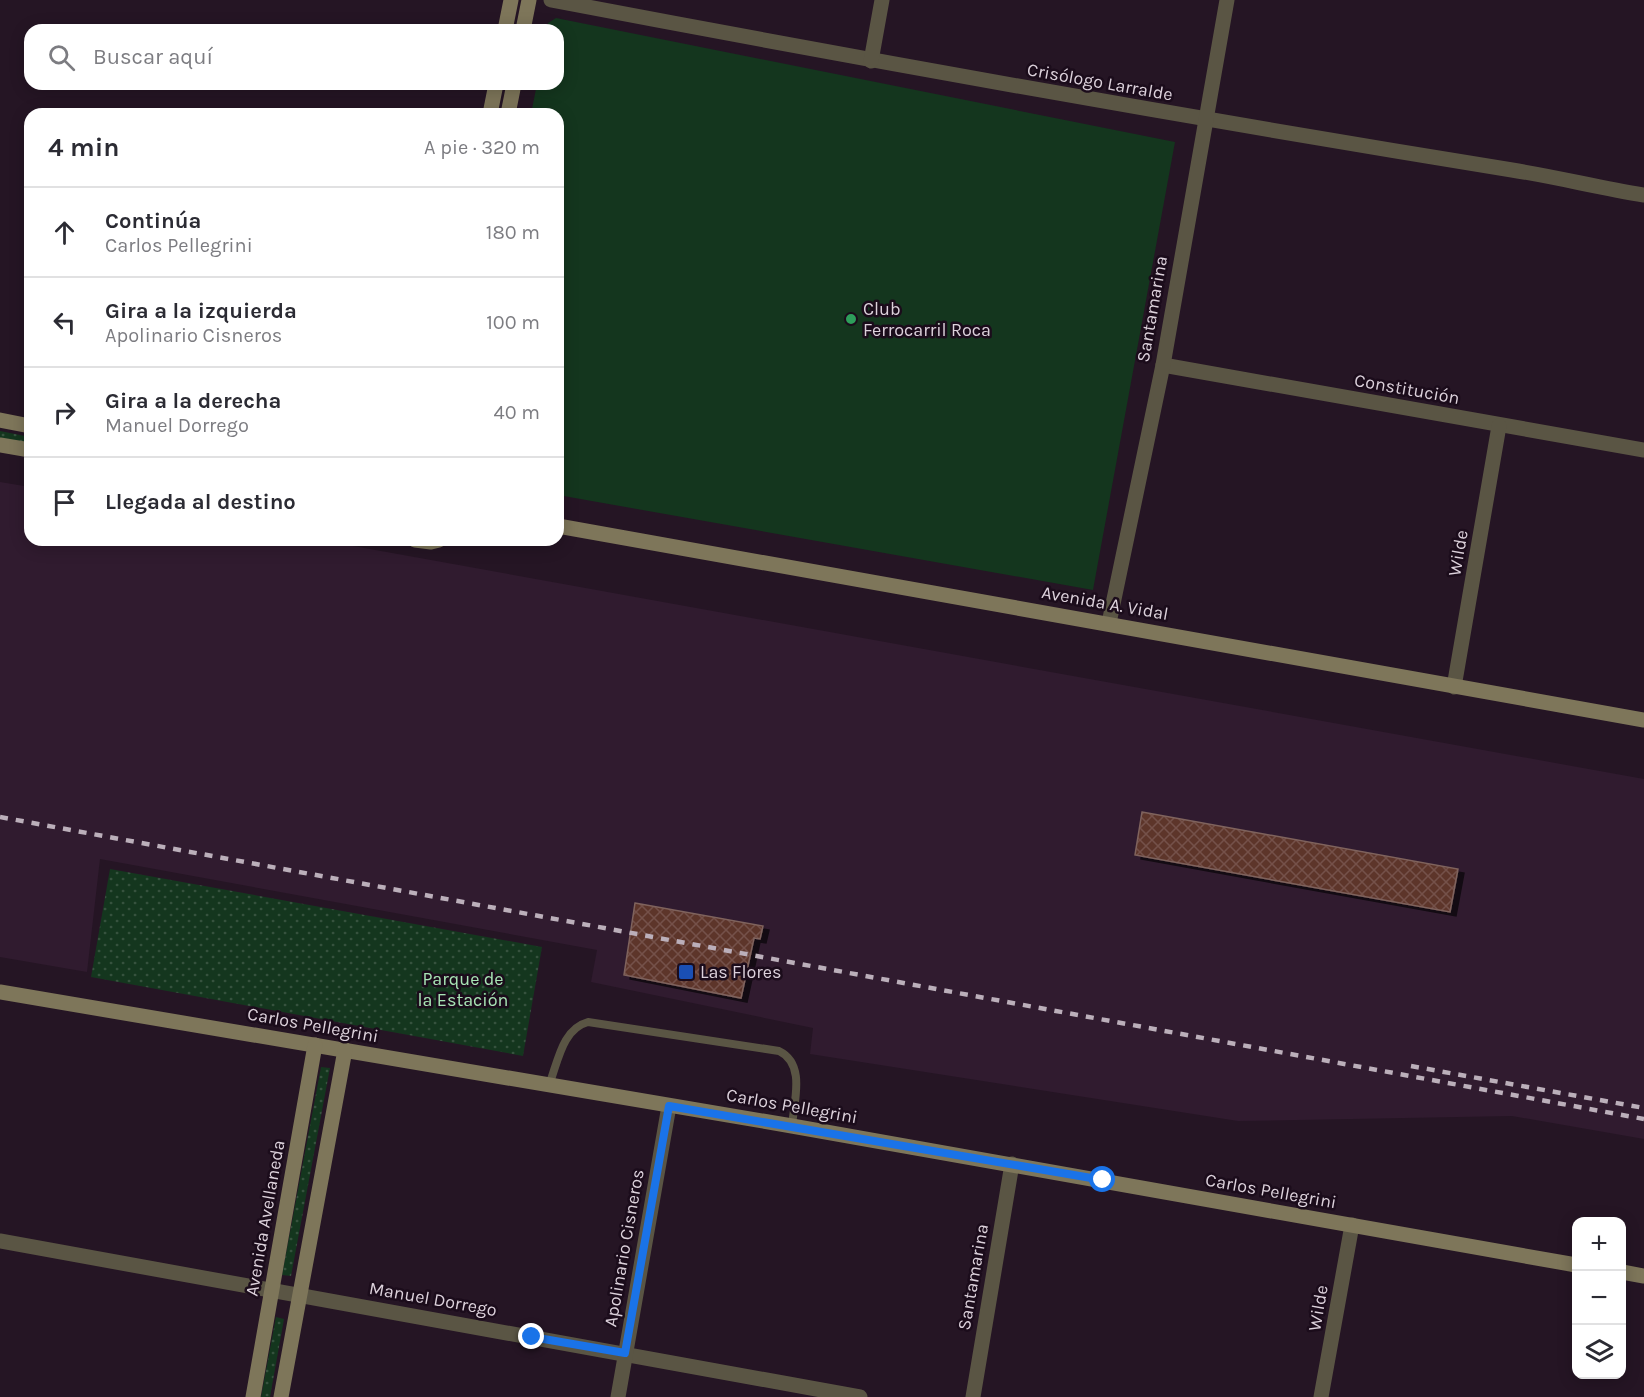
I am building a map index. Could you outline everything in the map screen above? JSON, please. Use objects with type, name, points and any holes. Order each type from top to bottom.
[{"type":"main road","points":[[506,24],[511,0]]},
{"type":"main road","points":[[524,24],[529,0]]},
{"type":"main road","points":[[491,108],[495,90]]},
{"type":"main road","points":[[509,108],[513,90]]},
{"type":"main road","points":[[0,420],[24,425]]},
{"type":"main road","points":[[0,445],[24,449]]},
{"type":"main road","name":"Avenida A. Vidal","points":[[564,527],[1644,720]]},
{"type":"main road","name":"Carlos Pellegrini","points":[[0,992],[1012,1164],[1572,1264]]},
{"type":"main road","name":"Avenida Avellaneda","points":[[253,1397],[315,1045]]},
{"type":"main road","points":[[281,1397],[345,1050]]},
{"type":"main road","points":[[1626,1273],[1644,1276]]},
{"type":"street","name":"Crisólogo Larralde","points":[[551,0],[871,61],[1205,120],[1535,174],[1644,195]]},
{"type":"street","points":[[871,61],[882,0]]},
{"type":"street","name":"Santamarina","points":[[1109,623],[1162,365],[1227,0]]},
{"type":"street","name":"Constitución","points":[[1162,365],[1644,450]]},
{"type":"street","name":"Wilde","points":[[1454,687],[1499,426]]},
{"type":"street","name":"Apolinario Cisneros","points":[[618,1397],[669,1106]]},
{"type":"street","name":"Santamarina","points":[[973,1397],[1012,1164]]},
{"type":"street","name":"Wilde","points":[[1322,1397],[1352,1226]]},
{"type":"street","name":"Manuel Dorrego","points":[[0,1241],[860,1397]]},
{"type":"lane","points":[[549,1085],[568,1034],[578,1024],[588,1022],[779,1051],[787,1055],[794,1064],[797,1075],[792,1126]]},
{"type":"shaded area","points":[[0,482],[24,486],[24,546],[353,546],[1644,779],[1644,1139],[1512,1116],[1238,1121],[810,1054],[813,1028],[591,982],[597,950],[100,859],[87,972],[0,957]]},
{"type":"green space","name":"Club Ferrocarril Roca","points":[[556,18],[1175,142],[1093,590],[564,496],[564,108],[532,108],[536,90],[564,90],[564,24],[548,23]]},
{"type":"green space","points":[[0,431],[24,436],[24,442],[0,438]]},
{"type":"green space","name":"Parque de la Estación","points":[[110,869],[542,947],[523,1056],[91,977]]},
{"type":"green space","points":[[321,1067],[330,1068],[291,1276],[282,1275]]},
{"type":"green space","points":[[276,1317],[284,1319],[270,1397],[261,1397]]},
{"type":"building","points":[[1142,812],[1458,869],[1450,912],[1135,855]]},
{"type":"building","points":[[635,903],[763,926],[760,939],[754,938],[741,998],[624,975]]},
{"type":"railway","points":[[0,817],[1644,1119]]},
{"type":"railway","points":[[1411,1066],[1644,1108]]},
{"type":"place","name":"Club Ferrocarril Roca","points":[[851,319]]},
{"type":"place","name":"Las Flores","points":[[686,972]]},
{"type":"route","points":[[532,1337],[625,1353],[669,1106],[1103,1180]]}]
